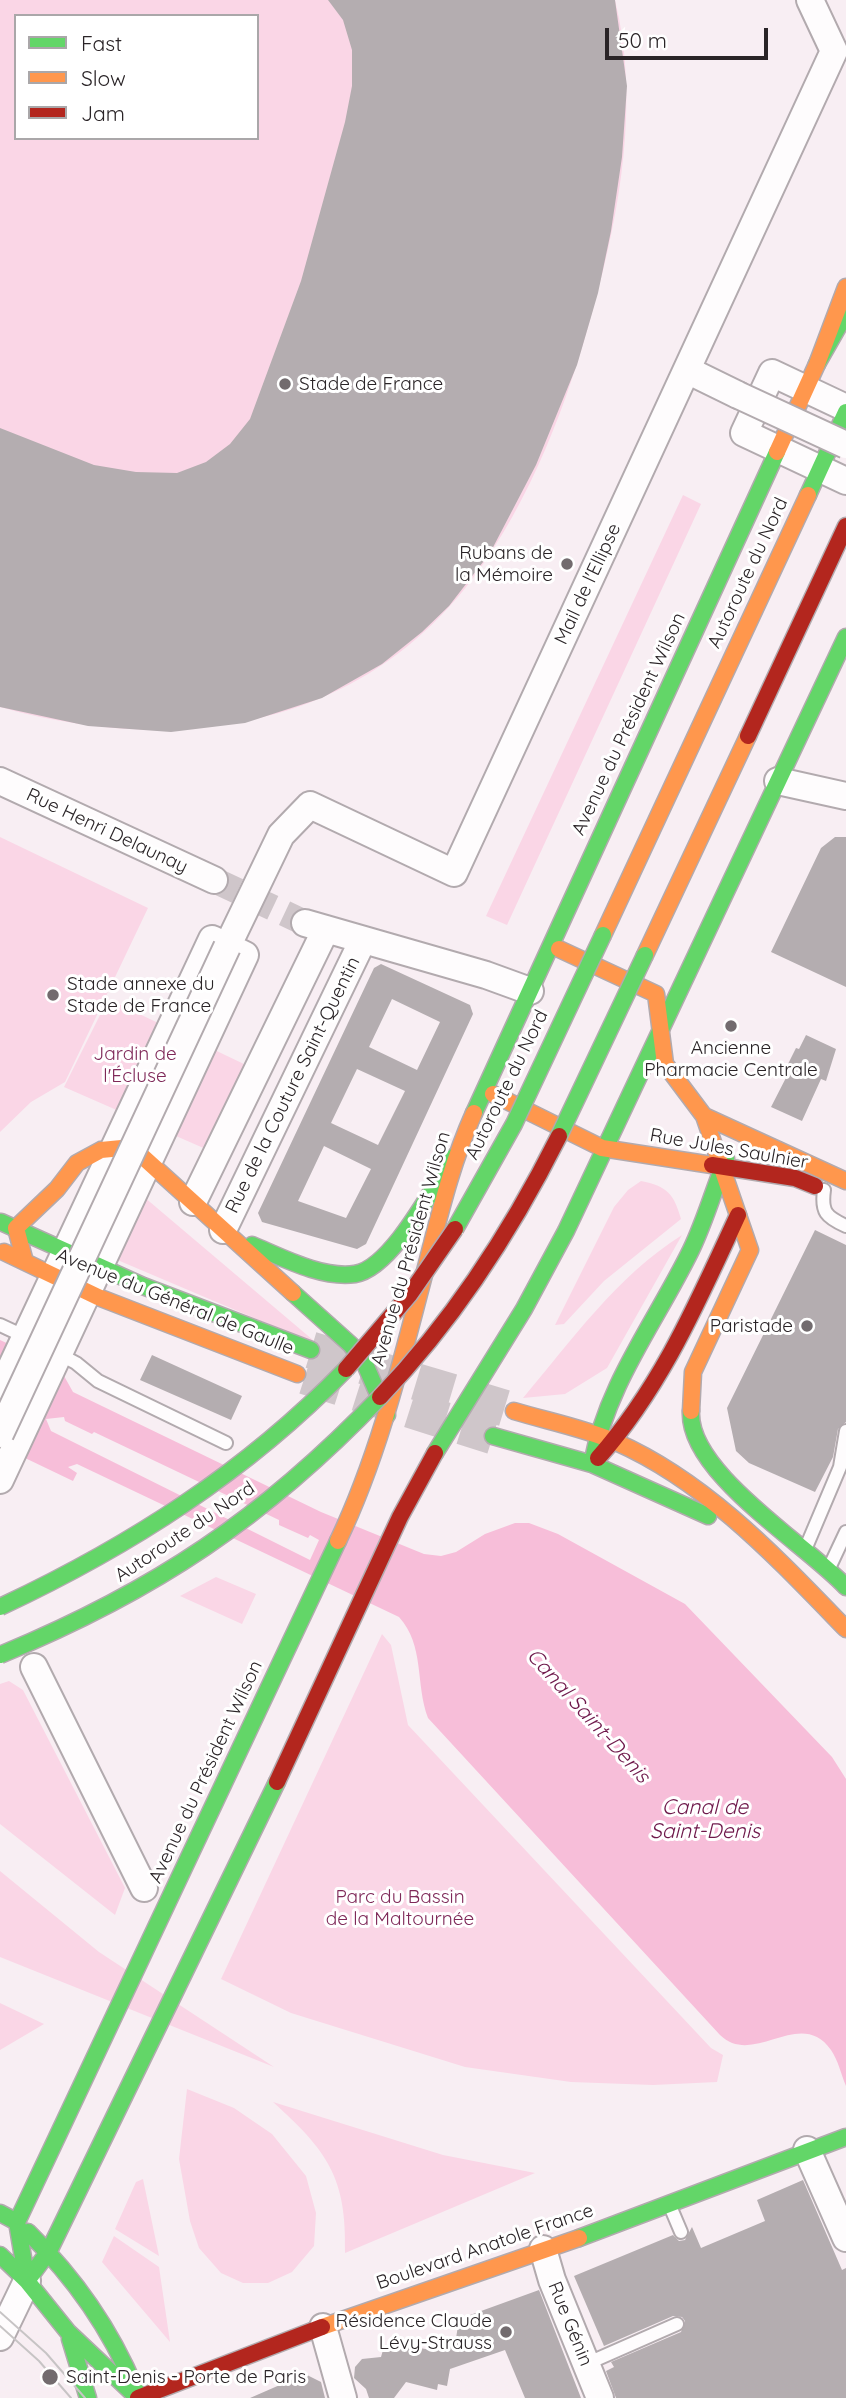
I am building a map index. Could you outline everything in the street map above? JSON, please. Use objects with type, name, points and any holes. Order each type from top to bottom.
[{"type":"main road","name":"Avenue du Président Wilson","points":[[17,2222],[358,1498],[387,1415],[455,1154],[806,389],[846,287]]},
{"type":"main road","points":[[817,364],[846,313]]},
{"type":"main road","name":"Autoroute du Nord","points":[[0,1607],[118,1550],[209,1491],[280,1434],[373,1340],[417,1284],[472,1201],[527,1097],[846,410]]},
{"type":"main road","name":"Autoroute du Nord","points":[[0,1654],[131,1594],[237,1526],[335,1444],[388,1390],[449,1317],[495,1250],[553,1146],[846,526]]},
{"type":"main road","points":[[27,2281],[49,2251],[229,1886],[400,1517],[444,1436],[524,1309],[566,1231],[602,1148],[846,637]]},
{"type":"main road","name":"Rue Jules Saulnier","points":[[551,946],[656,994],[665,1064],[704,1116],[846,1181]]},
{"type":"main road","name":"Rue Jules Saulnier","points":[[485,1090],[602,1148],[795,1178],[846,1199]]},
{"type":"main road","points":[[704,1116],[750,1251],[693,1372],[690,1419],[705,1460],[736,1491],[829,1569],[846,1587]]},
{"type":"main road","points":[[592,1464],[595,1434],[613,1392],[691,1249],[737,1132]]},
{"type":"main road","points":[[25,1262],[16,1228],[57,1189],[77,1163],[101,1150],[132,1147],[351,1345],[365,1364],[387,1415]]},
{"type":"main road","points":[[227,1233],[277,1256],[340,1273],[362,1272],[378,1264],[396,1244],[455,1154]]},
{"type":"main road","points":[[25,1262],[53,1230],[57,1189]]},
{"type":"main road","points":[[592,1464],[615,1441],[664,1371],[738,1215]]},
{"type":"main road","name":"Avenue du Général de Gaulle","points":[[0,1221],[16,1228],[53,1230],[143,1286],[312,1350]]},
{"type":"main road","name":"Avenue du Général de Gaulle","points":[[0,1250],[98,1297],[298,1374]]},
{"type":"main road","points":[[664,1371],[665,1394]]},
{"type":"main road","points":[[552,1422],[613,1392]]},
{"type":"main road","points":[[514,1411],[615,1441],[686,1479],[791,1573],[846,1629]]},
{"type":"main road","points":[[493,1436],[592,1464],[744,1533]]},
{"type":"main road","points":[[677,1459],[686,1479]]},
{"type":"main road","name":"Boulevard Anatole France","points":[[138,2398],[323,2327],[669,2204],[846,2137]]},
{"type":"main road","points":[[0,2213],[17,2222],[49,2251],[115,2344],[138,2398]]},
{"type":"main road","points":[[17,2222],[27,2281]]},
{"type":"main road","points":[[0,2255],[27,2281],[68,2332],[102,2367],[138,2398]]},
{"type":"main road","points":[[68,2332],[88,2398]]},
{"type":"street","name":"Mail de l'Ellipse","points":[[227,947],[281,835],[310,805],[454,873],[834,51],[810,0]]},
{"type":"street","points":[[687,370],[846,445]]},
{"type":"street","points":[[846,410],[772,373],[744,433],[846,481]]},
{"type":"street","name":"Rue Henri Delaunay","points":[[0,781],[214,880]]},
{"type":"street","points":[[778,781],[846,796]]},
{"type":"street","name":"Rue de la Couture Saint-Quentin","points":[[192,1202],[316,926],[363,940],[227,1233]]},
{"type":"street","points":[[0,1391],[212,939],[245,955],[0,1480]]},
{"type":"street","points":[[363,940],[486,975],[530,991]]},
{"type":"street","points":[[0,1434],[227,947]]},
{"type":"street","points":[[34,1667],[145,1888]]},
{"type":"street","points":[[807,2150],[846,2238]]},
{"type":"street","name":"Rue Génin","points":[[543,2249],[552,2280],[600,2398]]},
{"type":"street","points":[[0,2337],[27,2281]]},
{"type":"street","points":[[323,2327],[343,2398]]},
{"type":"lane","points":[[824,1190],[822,1207],[825,1214],[846,1226]]},
{"type":"lane","points":[[16,1333],[45,1272]]},
{"type":"lane","points":[[0,1325],[76,1363],[97,1381],[226,1443]]},
{"type":"lane","points":[[805,1549],[840,1467],[846,1431]]},
{"type":"lane","points":[[829,1569],[846,1532]]},
{"type":"lane","points":[[669,2204],[681,2232]]},
{"type":"lane","points":[[0,2267],[27,2281]]},
{"type":"lane","points":[[586,2364],[677,2324]]},
{"type":"green space","name":"Stade de France","points":[[0,0],[615,0],[626,77],[626,116],[624,156],[603,272],[572,379],[545,449],[513,516],[473,578],[427,629],[375,670],[319,699],[259,718],[196,728],[131,729],[66,722],[0,707]]},
{"type":"green space","points":[[683,495],[701,504],[507,925],[486,916]]},
{"type":"green space","name":"Stade annexe du Stade de France","points":[[0,837],[148,908],[65,1082],[31,1102],[0,1132]]},
{"type":"green space","name":"Jardin de l'Écluse","points":[[108,999],[246,1065],[208,1150],[64,1087]]},
{"type":"green space","points":[[641,1181],[668,1192],[681,1219],[604,1281],[564,1324],[555,1325],[614,1207],[628,1190]]},
{"type":"green space","points":[[137,1191],[320,1346],[108,1256]]},
{"type":"green space","points":[[682,1235],[607,1368],[565,1394],[523,1398],[616,1289],[659,1251]]},
{"type":"green space","points":[[216,1577],[256,1594],[242,1624],[180,1596]]},
{"type":"green space","name":"Parc du Bassin de la Maltournée","points":[[382,1634],[391,1645],[408,1725],[711,2048],[723,2055],[717,2082],[653,2085],[571,2082],[465,2067],[291,2013],[221,1979]]},
{"type":"green space","points":[[9,1681],[23,1690],[125,1888],[115,1915],[0,1824],[0,1684]]},
{"type":"green space","points":[[0,1871],[99,1952],[274,2067],[0,1957]]},
{"type":"green space","points":[[0,2003],[44,2024],[0,2050]]},
{"type":"green space","points":[[187,2089],[234,2108],[272,2134],[306,2176],[316,2213],[314,2246],[292,2272],[268,2283],[243,2283],[221,2273],[199,2248],[190,2221],[179,2159]]},
{"type":"green space","points":[[273,2102],[443,2155],[535,2173],[345,2253],[342,2204],[330,2167],[307,2136]]},
{"type":"green space","points":[[143,2179],[159,2256],[115,2229],[136,2182]]},
{"type":"green space","points":[[114,2236],[159,2267],[170,2342],[102,2262]]},
{"type":"water","name":"Canal de Saint-Denis","points":[[0,1340],[59,1367],[73,1392],[321,1512],[424,1554],[441,1556],[456,1552],[485,1534],[515,1523],[529,1523],[558,1534],[685,1604],[832,1757],[846,1779],[846,2086],[831,2050],[819,2038],[805,2034],[791,2035],[747,2045],[733,2043],[720,2035],[428,1718],[413,1640],[399,1617],[77,1464],[68,1467],[77,1473],[73,1481],[0,1446]],"holes":[[[64,1417],[65,1421],[92,1434],[94,1432],[279,1520],[279,1525],[319,1540],[310,1560],[51,1431],[46,1419]]]},
{"type":"building","name":"Stade de France","points":[[328,0],[615,0],[627,86],[622,157],[611,231],[598,293],[577,365],[536,465],[490,553],[449,606],[382,664],[322,698],[245,723],[171,732],[88,726],[0,707],[0,428],[94,465],[136,472],[177,473],[206,462],[230,444],[250,419],[301,281],[345,122],[352,86],[352,50],[343,20]]},
{"type":"building","points":[[835,837],[846,837],[846,987],[771,952],[821,848]]},
{"type":"building","points":[[381,964],[470,1005],[473,1014],[366,1244],[357,1249],[262,1222],[258,1213],[374,968]],"holes":[[[392,999],[440,1022],[417,1070],[369,1047]],[[357,1069],[405,1091],[378,1145],[331,1123]],[[324,1146],[371,1169],[346,1218],[298,1201]]]},
{"type":"building","points":[[806,1035],[836,1049],[826,1081],[821,1079],[802,1121],[771,1107],[792,1066],[788,1064]]},
{"type":"building","name":"Paristade","points":[[815,1230],[846,1245],[846,1422],[838,1429],[833,1457],[815,1492],[749,1463],[736,1451],[727,1408]]},
{"type":"building","points":[[152,1355],[242,1396],[231,1420],[140,1380]]},
{"type":"building","points":[[803,2180],[842,2270],[846,2268],[846,2398],[616,2398],[606,2371],[614,2367],[611,2362],[681,2332],[685,2321],[682,2317],[673,2316],[604,2346],[574,2276],[673,2235],[679,2241],[685,2240],[692,2227],[701,2248],[765,2221],[757,2200]]},
{"type":"building","name":"Résidence Claude Lévy-Strauss","points":[[539,2290],[581,2398],[525,2398],[505,2350],[450,2369],[447,2386],[438,2384],[437,2390],[406,2382],[394,2398],[369,2398],[366,2389],[354,2378],[355,2367],[362,2359],[381,2357],[383,2350],[398,2344],[431,2350],[433,2343],[455,2345],[459,2319]]},
{"type":"building","points":[[305,2374],[321,2382],[325,2398],[250,2398]]},
{"type":"tunnel","points":[[214,880],[305,923]]},
{"type":"tunnel","points":[[311,1350],[514,1411]]},
{"type":"tunnel","points":[[305,1376],[493,1436]]},
{"type":"tram line","points":[[0,2312],[46,2353],[85,2398]]},
{"type":"tram line","points":[[0,2326],[39,2361],[71,2398]]},
{"type":"traffic: fast","points":[[817,364],[846,313]]},
{"type":"traffic: fast","points":[[808,495],[846,412]]},
{"type":"traffic: fast","points":[[474,1113],[777,452]]},
{"type":"traffic: fast","points":[[435,1453],[524,1309],[566,1231],[846,637]]},
{"type":"traffic: fast","points":[[455,1229],[514,1124],[603,935]]},
{"type":"traffic: fast","points":[[559,1136],[645,955]]},
{"type":"traffic: fast","points":[[252,1245],[302,1266],[329,1273],[355,1274],[369,1268],[397,1242],[453,1157]]},
{"type":"traffic: fast","points":[[592,1464],[609,1407],[634,1354],[691,1250],[726,1159]]},
{"type":"traffic: fast","points":[[1,1222],[143,1286],[311,1350]]},
{"type":"traffic: fast","points":[[293,1293],[351,1345],[365,1364],[387,1415]]},
{"type":"traffic: fast","points":[[0,1607],[95,1559],[184,1504],[268,1441],[346,1369]]},
{"type":"traffic: fast","points":[[0,1655],[108,1605],[205,1547],[250,1515],[293,1479],[380,1397]]},
{"type":"traffic: fast","points":[[691,1411],[695,1434],[708,1458],[728,1482],[846,1587]]},
{"type":"traffic: fast","points":[[493,1436],[592,1464],[708,1516]]},
{"type":"traffic: fast","points":[[0,2213],[17,2222],[338,1541]]},
{"type":"traffic: fast","points":[[0,2255],[27,2281],[49,2251],[277,1782]]},
{"type":"traffic: fast","points":[[579,2238],[846,2137]]},
{"type":"traffic: fast","points":[[17,2222],[27,2281],[68,2332],[138,2398]]},
{"type":"traffic: fast","points":[[28,2232],[61,2267],[89,2304],[114,2345],[135,2388]]},
{"type":"traffic: fast","points":[[70,2339],[88,2398]]},
{"type":"traffic: slow","points":[[777,452],[817,364],[846,287]]},
{"type":"traffic: slow","points":[[603,935],[808,495]]},
{"type":"traffic: slow","points":[[645,955],[748,736]]},
{"type":"traffic: slow","points":[[559,949],[656,994],[665,1064],[704,1116],[846,1181]]},
{"type":"traffic: slow","points":[[493,1094],[602,1148],[712,1165]]},
{"type":"traffic: slow","points":[[338,1541],[377,1442],[398,1374],[446,1191],[474,1113]]},
{"type":"traffic: slow","points":[[691,1411],[693,1372],[750,1250],[704,1116]]},
{"type":"traffic: slow","points":[[25,1262],[16,1228],[57,1189],[77,1163],[101,1150],[132,1147],[293,1293]]},
{"type":"traffic: slow","points":[[4,1252],[98,1297],[297,1374]]},
{"type":"traffic: slow","points":[[514,1411],[604,1437],[681,1478],[740,1524],[846,1629]]},
{"type":"traffic: slow","points":[[322,2327],[579,2238]]},
{"type":"traffic: jam","points":[[748,736],[846,526]]},
{"type":"traffic: jam","points":[[380,1397],[432,1337],[479,1273],[521,1206],[559,1136]]},
{"type":"traffic: jam","points":[[712,1165],[795,1178],[815,1186]]},
{"type":"traffic: jam","points":[[598,1458],[621,1430],[660,1372],[693,1311],[738,1215]]},
{"type":"traffic: jam","points":[[346,1369],[410,1294],[455,1229]]},
{"type":"traffic: jam","points":[[277,1782],[400,1517],[435,1453]]},
{"type":"traffic: jam","points":[[138,2398],[322,2327]]},
{"type":"place","name":"Stade de France","points":[[285,384]]},
{"type":"place","name":"Rubans de la Mémoire","points":[[567,564]]},
{"type":"place","name":"Stade annexe du Stade de France","points":[[53,995]]},
{"type":"place","name":"Ancienne Pharmacie Centrale","points":[[731,1026]]},
{"type":"place","name":"Paristade","points":[[807,1326]]},
{"type":"place","name":"Résidence Claude Lévy-Strauss","points":[[506,2332]]},
{"type":"place","name":"Saint-Denis - Porte de Paris","points":[[50,2377]]},
{"type":"water label","name":"Canal Saint-Denis","points":[[588,1716]]}]
